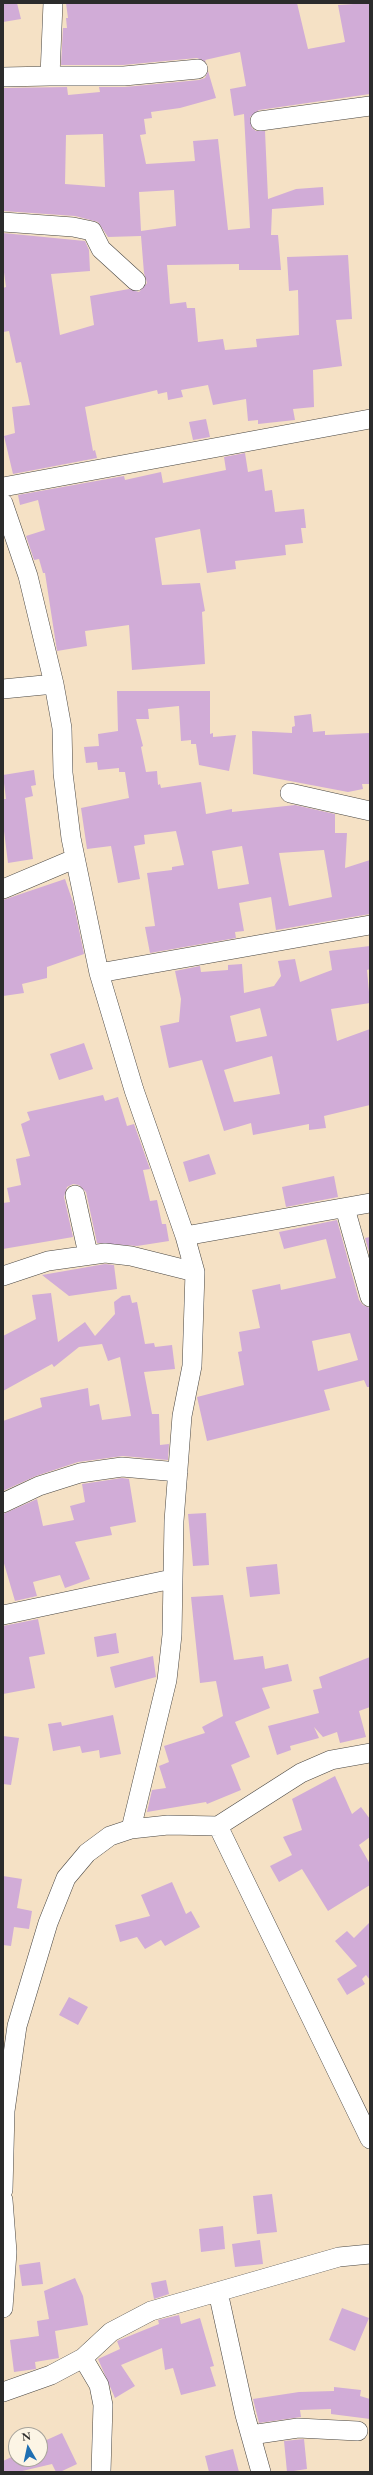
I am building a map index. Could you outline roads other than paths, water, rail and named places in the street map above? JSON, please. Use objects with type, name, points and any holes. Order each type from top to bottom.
[{"type":"street","points":[[50,76],[53,3]]},
{"type":"street","points":[[3,77],[124,76],[198,69]]},
{"type":"street","points":[[260,120],[370,106]]},
{"type":"street","points":[[3,222],[73,227],[92,231],[101,249],[136,281]]},
{"type":"street","points":[[3,487],[370,419]]},
{"type":"street","points":[[3,503],[28,576],[54,684],[62,728],[63,773],[74,858],[99,973],[134,1090],[185,1236],[195,1272],[192,1366],[182,1416],[172,1580],[172,1635],[167,1680],[131,1829]]},
{"type":"street","points":[[3,689],[54,684]]},
{"type":"street","points":[[290,793],[370,811]]},
{"type":"street","points":[[3,889],[74,858]]},
{"type":"street","points":[[99,973],[370,925]]},
{"type":"street","points":[[75,1195],[88,1254]]},
{"type":"street","points":[[185,1236],[370,1203]]},
{"type":"street","points":[[345,1208],[370,1297]]},
{"type":"street","points":[[3,1276],[48,1261],[88,1254],[105,1253],[131,1256],[195,1272]]},
{"type":"street","points":[[3,1503],[39,1486],[80,1473],[122,1467],[178,1472]]},
{"type":"street","points":[[3,1615],[172,1580]]},
{"type":"street","points":[[3,2190],[5,2110],[17,2026],[48,1923],[66,1878],[87,1853],[110,1836],[131,1829],[168,1826],[218,1826],[301,1773],[331,1760],[370,1753]]},
{"type":"street","points":[[218,1826],[368,2130]]},
{"type":"street","points":[[3,2200],[7,2252],[3,2308]]},
{"type":"street","points":[[3,2392],[51,2375],[83,2358],[111,2332],[151,2311],[339,2257],[370,2254]]},
{"type":"street","points":[[218,2292],[261,2472]]},
{"type":"street","points":[[83,2358],[99,2385],[103,2405],[101,2472]]},
{"type":"street","points":[[251,2435],[298,2428],[358,2431]]}]
